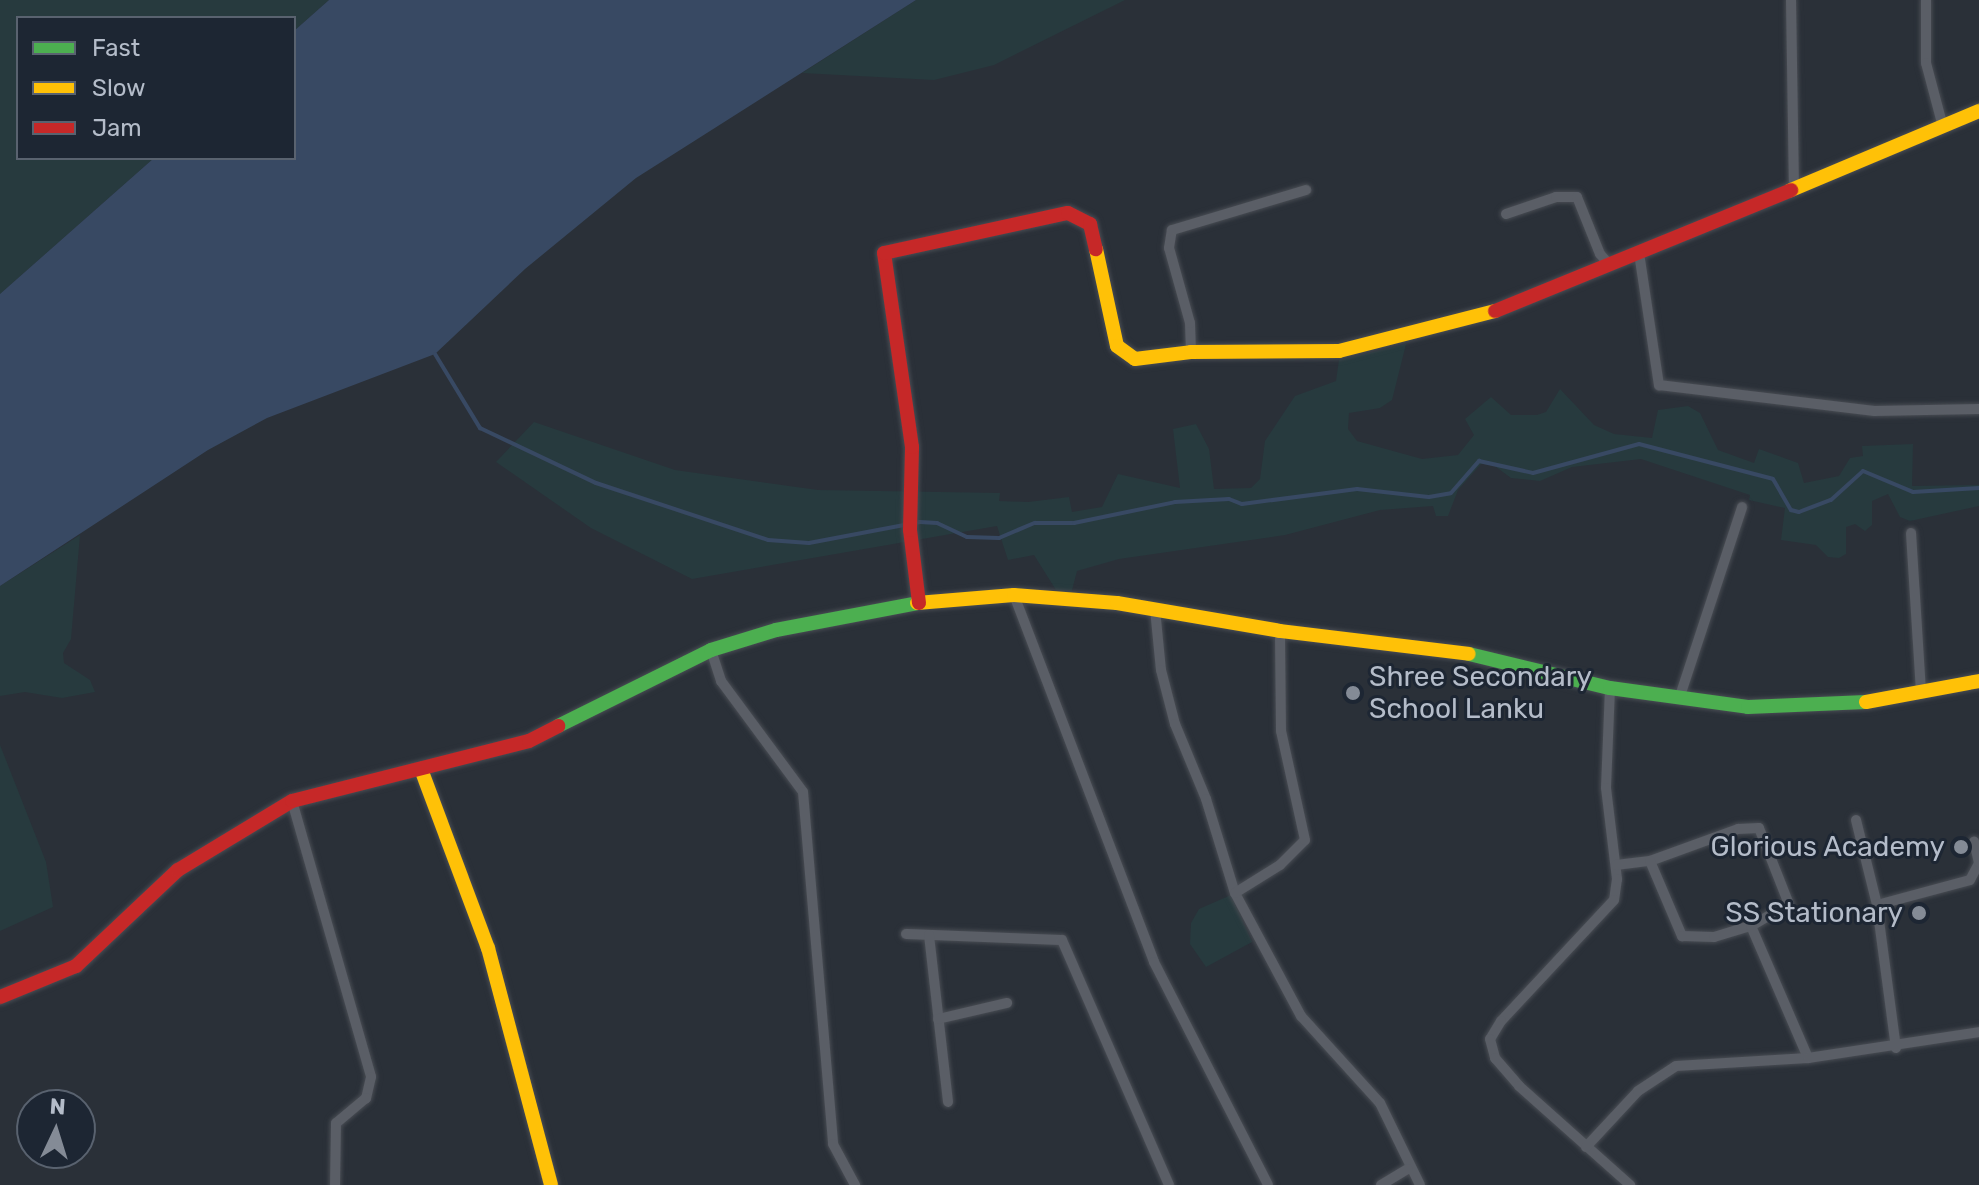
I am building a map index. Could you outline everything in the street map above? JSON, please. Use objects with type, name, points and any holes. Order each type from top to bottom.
[{"type":"street","points":[[1791,0],[1794,189]]},
{"type":"street","points":[[1926,0],[1926,63],[1943,127]]},
{"type":"street","points":[[919,603],[910,530],[912,447],[884,253],[978,235],[1044,215],[1081,216],[1090,224],[1117,346],[1135,359],[1191,352],[1339,351],[1508,308],[1979,111]]},
{"type":"street","points":[[1191,352],[1190,323],[1169,248],[1172,230],[1306,190]]},
{"type":"street","points":[[1506,214],[1556,197],[1577,197],[1600,254],[1610,265]]},
{"type":"street","points":[[1639,253],[1659,385],[1874,411],[1979,409]]},
{"type":"street","points":[[1679,699],[1742,507]]},
{"type":"street","points":[[1911,533],[1921,694]]},
{"type":"street","points":[[1014,595],[1154,962],[1268,1185]]},
{"type":"street","points":[[0,997],[76,966],[178,870],[292,801],[529,741],[711,650],[776,630],[919,603],[1014,595],[1155,609],[1280,631],[1443,648],[1610,688],[1679,699],[1808,708],[1921,694],[1979,681]]},
{"type":"street","points":[[1155,609],[1161,670],[1175,724],[1206,799],[1235,893],[1301,1016],[1380,1103],[1408,1169],[1420,1185]]},
{"type":"street","points":[[1235,893],[1280,865],[1305,840],[1281,731],[1280,631]]},
{"type":"street","points":[[711,650],[721,681],[803,792],[833,1144],[855,1185]]},
{"type":"street","points":[[1610,688],[1606,788],[1616,865],[1616,890],[1607,910],[1501,1021],[1490,1039],[1495,1058],[1519,1086],[1630,1185]]},
{"type":"street","points":[[421,769],[488,948],[551,1185]]},
{"type":"street","points":[[292,801],[371,1077],[366,1098],[336,1123],[335,1185]]},
{"type":"street","points":[[1856,820],[1877,905],[1896,1048]]},
{"type":"street","points":[[1616,865],[1650,861],[1738,829],[1759,828],[1789,904],[1751,926],[1714,937],[1682,936],[1650,861]]},
{"type":"street","points":[[1877,905],[1970,880],[1979,863],[1974,842]]},
{"type":"street","points":[[1751,926],[1808,1058]]},
{"type":"street","points":[[906,934],[1062,940],[1169,1185]]},
{"type":"street","points":[[929,935],[948,1102]]},
{"type":"street","points":[[938,1019],[1007,1003]]},
{"type":"street","points":[[1586,1147],[1638,1091],[1668,1069],[1691,1063],[1808,1058],[1896,1048],[1979,1032]]},
{"type":"street","points":[[1381,1185],[1408,1169]]},
{"type":"green space","points":[[0,0],[329,0],[296,29],[296,16],[16,16],[16,160],[152,160],[0,294]]},
{"type":"green space","points":[[916,0],[1125,0],[994,65],[934,80],[802,73]]},
{"type":"green space","points":[[1406,344],[1392,400],[1380,408],[1349,413],[1348,429],[1357,441],[1422,459],[1458,455],[1474,435],[1465,419],[1491,397],[1511,415],[1537,415],[1546,412],[1560,389],[1594,425],[1614,434],[1652,438],[1658,410],[1688,406],[1700,413],[1718,450],[1754,463],[1759,449],[1798,463],[1804,483],[1839,476],[1850,458],[1863,456],[1862,446],[1913,444],[1912,486],[1979,485],[1979,506],[1910,521],[1900,517],[1888,494],[1872,501],[1872,525],[1865,531],[1855,524],[1846,527],[1846,554],[1839,558],[1828,557],[1816,545],[1781,540],[1785,508],[1749,500],[1750,495],[1641,459],[1572,467],[1540,481],[1511,478],[1492,464],[1481,464],[1458,490],[1448,516],[1436,516],[1433,506],[1380,510],[1285,535],[1119,559],[1077,571],[1071,594],[1056,590],[1034,555],[1008,560],[997,526],[692,579],[591,528],[496,462],[534,422],[675,470],[818,490],[1000,493],[999,501],[1028,502],[1069,497],[1072,512],[1102,507],[1118,474],[1180,488],[1173,429],[1196,424],[1209,449],[1214,489],[1251,488],[1260,479],[1265,441],[1295,396],[1336,381],[1339,360]]},
{"type":"green space","points":[[80,535],[71,639],[63,653],[64,663],[90,680],[95,692],[62,698],[25,692],[0,696],[0,586]]},
{"type":"green space","points":[[0,745],[46,862],[53,907],[0,931]]},
{"type":"green space","points":[[1231,895],[1252,942],[1206,967],[1190,944],[1191,923],[1199,909]]},
{"type":"water","points":[[329,0],[916,0],[636,178],[525,269],[435,354],[267,418],[208,450],[0,586],[0,294],[152,160],[296,160],[296,29]]},
{"type":"waterway","points":[[435,354],[480,428],[596,483],[768,540],[809,543],[920,522],[937,523],[967,537],[999,538],[1035,523],[1074,523],[1175,502],[1229,499],[1242,504],[1357,489],[1429,497],[1451,493],[1479,461],[1533,473],[1639,444],[1773,479],[1791,510],[1799,512],[1831,500],[1863,471],[1913,492],[1979,488]]},
{"type":"traffic: fast","points":[[558,726],[711,650],[776,630],[917,603]]},
{"type":"traffic: fast","points":[[1469,654],[1610,688],[1748,707],[1866,702]]},
{"type":"traffic: slow","points":[[1791,190],[1979,111]]},
{"type":"traffic: slow","points":[[1096,249],[1117,346],[1135,359],[1191,352],[1339,351],[1495,311]]},
{"type":"traffic: slow","points":[[917,603],[1014,595],[1117,603],[1280,631],[1469,654]]},
{"type":"traffic: slow","points":[[1866,702],[1979,681]]},
{"type":"traffic: slow","points":[[421,769],[488,948],[551,1185]]},
{"type":"traffic: jam","points":[[1495,311],[1791,190]]},
{"type":"traffic: jam","points":[[919,603],[910,530],[912,447],[884,253],[1068,213],[1090,224],[1096,249]]},
{"type":"traffic: jam","points":[[0,997],[76,966],[178,870],[292,801],[529,741],[558,726]]},
{"type":"place","name":"Shree Secondary School Lanku","points":[[1353,693]]},
{"type":"place","name":"Glorious Academy","points":[[1961,847]]},
{"type":"place","name":"SS Stationary","points":[[1919,913]]}]
